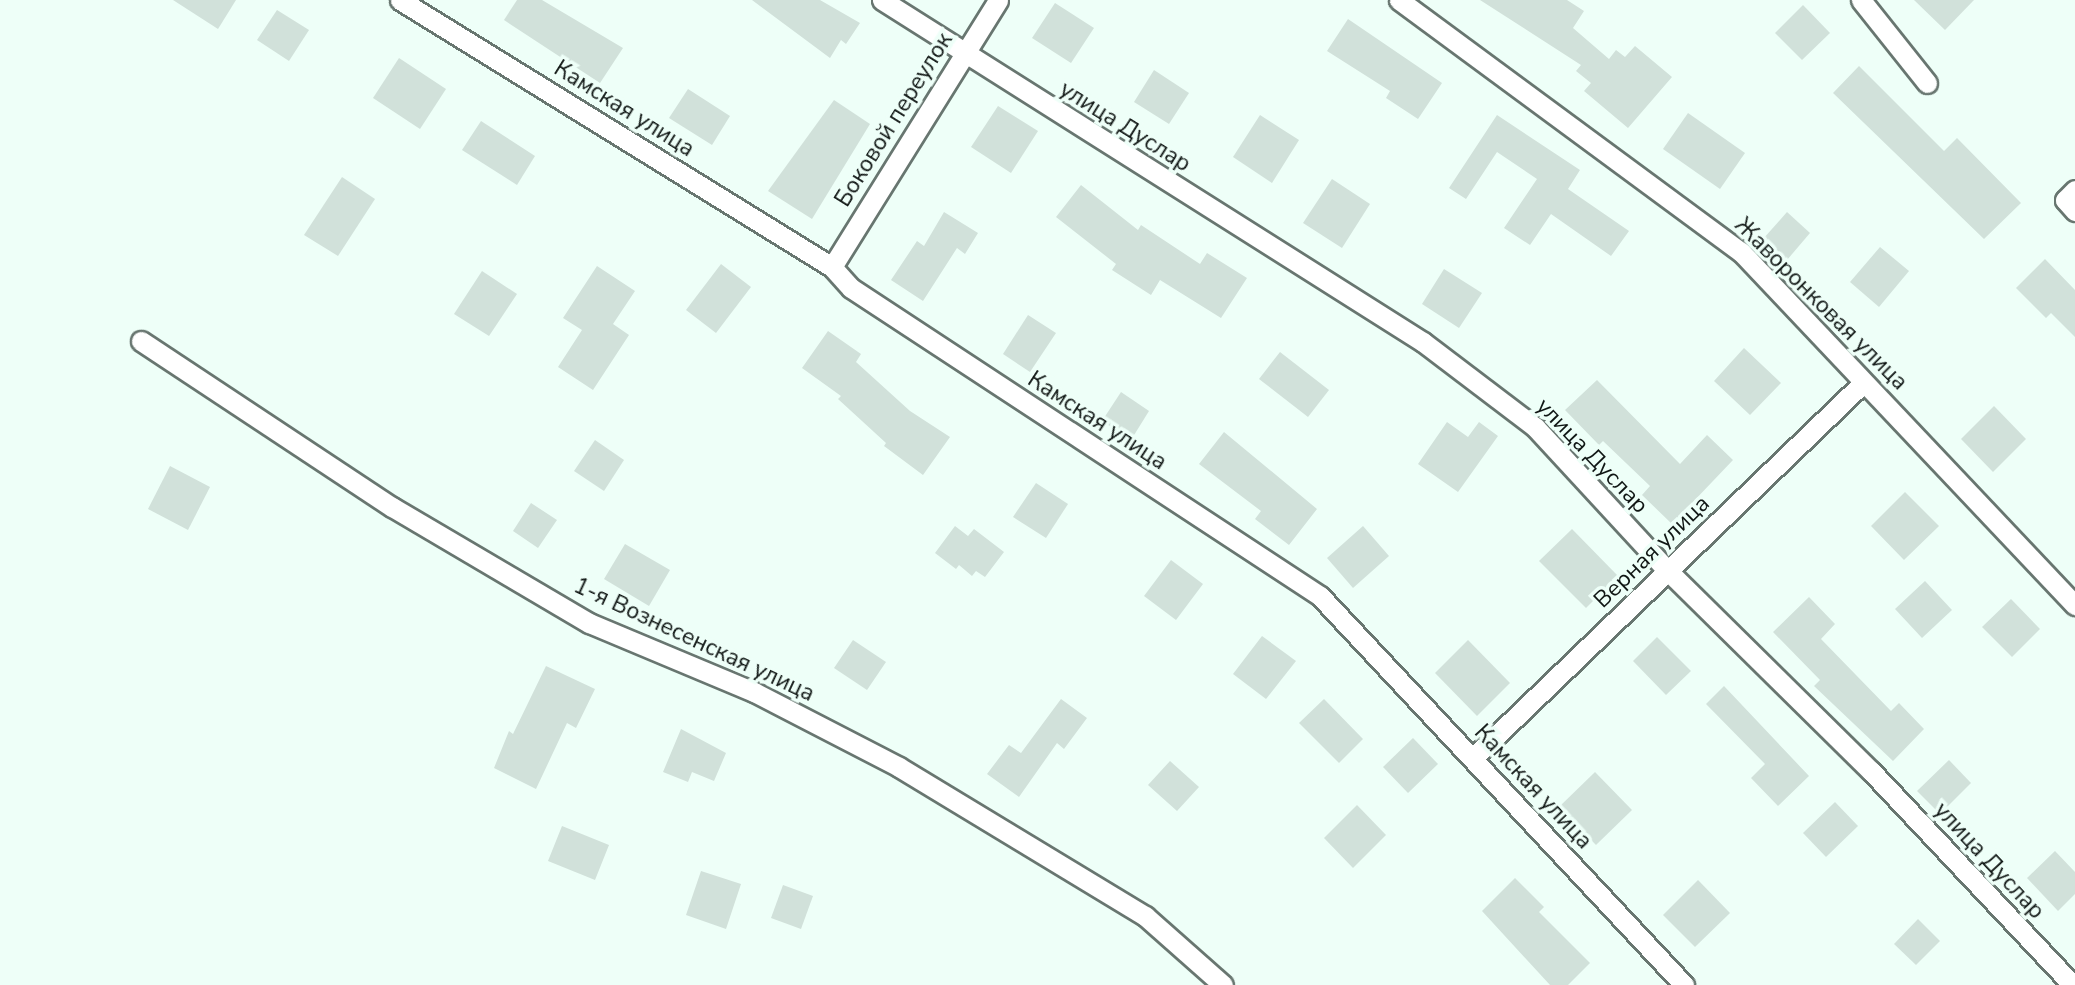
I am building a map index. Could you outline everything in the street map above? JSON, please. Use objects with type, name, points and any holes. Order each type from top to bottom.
[{"type":"street","name":"Камская улица","points":[[400,0],[832,267],[851,288],[1320,596],[1684,985]]},
{"type":"street","name":"улица Дуслар","points":[[882,0],[963,55],[1423,342],[1535,427],[1668,571],[1871,771],[2073,985]]},
{"type":"street","name":"Боковой переулок","points":[[832,267],[998,0]]},
{"type":"street","name":"Жаворонковая улица","points":[[1399,0],[1741,252],[2075,604]]},
{"type":"street","points":[[1861,0],[1927,83]]},
{"type":"street","name":"1-я Вознесенская улица","points":[[141,341],[392,507],[589,623],[754,692],[899,767],[1145,916],[1223,985]]},
{"type":"street","name":"Верная улица","points":[[1473,758],[1864,382]]},
{"type":"building","points":[[173,0],[236,0],[218,29]]},
{"type":"building","points":[[517,0],[542,0],[623,48],[600,83],[504,20]]},
{"type":"building","points":[[752,0],[820,0],[860,23],[846,44],[841,40],[830,58]]},
{"type":"building","points":[[1480,0],[1567,0],[1584,11],[1573,28],[1609,59],[1616,50],[1625,57],[1635,46],[1672,77],[1628,128],[1584,91],[1591,83],[1576,71],[1581,65]]},
{"type":"building","points":[[1914,0],[1974,0],[1945,30]]},
{"type":"building","points":[[1055,3],[1094,28],[1071,63],[1032,38]]},
{"type":"building","points":[[1803,5],[1830,33],[1802,60],[1775,33]]},
{"type":"building","points":[[277,10],[309,30],[289,61],[257,40]]},
{"type":"building","points":[[1348,19],[1442,83],[1418,119],[1386,98],[1390,91],[1327,51]]},
{"type":"building","points":[[399,58],[446,89],[420,129],[373,98]]},
{"type":"building","points":[[1859,66],[1944,151],[1957,138],[2021,203],[1984,239],[1833,93]]},
{"type":"building","points":[[1154,70],[1189,93],[1169,124],[1134,102]]},
{"type":"building","points":[[688,89],[730,116],[712,145],[669,118]]},
{"type":"building","points":[[834,100],[870,124],[812,219],[768,191]]},
{"type":"building","points":[[998,106],[1038,131],[1011,173],[971,147]]},
{"type":"building","points":[[1688,113],[1745,153],[1720,189],[1663,149]]},
{"type":"building","points":[[1260,115],[1299,140],[1272,183],[1233,157]]},
{"type":"building","points":[[1497,115],[1580,170],[1568,189],[1629,231],[1611,256],[1551,214],[1530,245],[1504,228],[1537,179],[1497,152],[1466,199],[1449,188]]},
{"type":"building","points":[[481,121],[535,156],[517,185],[462,150]]},
{"type":"building","points":[[342,177],[375,199],[338,256],[304,235]]},
{"type":"building","points":[[1332,179],[1370,204],[1342,248],[1303,223]]},
{"type":"building","points":[[1081,185],[1138,230],[1141,225],[1200,264],[1207,253],[1247,278],[1221,318],[1160,280],[1151,295],[1112,270],[1116,264],[1056,217]]},
{"type":"building","points":[[944,212],[978,233],[965,254],[957,248],[923,301],[891,280],[917,241],[924,246]]},
{"type":"building","points":[[1787,212],[1810,233],[1787,260],[1763,239]]},
{"type":"building","points":[[1880,247],[1909,271],[1879,307],[1850,282]]},
{"type":"building","points":[[2045,259],[2075,290],[2075,337],[2051,313],[2046,318],[2016,288]]},
{"type":"building","points":[[721,264],[751,287],[716,333],[686,310]]},
{"type":"building","points":[[597,266],[635,291],[613,324],[629,335],[593,390],[558,367],[582,330],[563,318]]},
{"type":"building","points":[[1444,269],[1482,293],[1459,328],[1422,304]]},
{"type":"building","points":[[482,271],[517,294],[489,336],[454,314]]},
{"type":"building","points":[[1028,315],[1056,333],[1030,372],[1003,354]]},
{"type":"building","points":[[828,331],[861,354],[856,362],[910,411],[950,437],[923,475],[884,446],[886,443],[838,399],[841,396],[802,368]]},
{"type":"building","points":[[1744,348],[1781,383],[1750,415],[1714,381]]},
{"type":"building","points":[[1280,352],[1329,390],[1308,417],[1259,379]]},
{"type":"building","points":[[1597,380],[1680,464],[1707,435],[1733,460],[1672,524],[1642,495],[1650,486],[1603,441],[1599,445],[1565,410]]},
{"type":"building","points":[[1121,392],[1149,411],[1131,440],[1102,421]]},
{"type":"building","points":[[1994,406],[2026,439],[1993,472],[1961,439]]},
{"type":"building","points":[[1447,422],[1468,437],[1479,422],[1498,436],[1458,492],[1418,464]]},
{"type":"building","points":[[1224,432],[1317,509],[1289,545],[1255,519],[1261,511],[1199,464]]},
{"type":"building","points":[[595,440],[624,460],[604,491],[574,471]]},
{"type":"building","points":[[170,466],[210,487],[188,530],[148,509]]},
{"type":"building","points":[[1036,483],[1068,504],[1046,538],[1013,517]]},
{"type":"building","points":[[1905,492],[1939,526],[1904,560],[1871,526]]},
{"type":"building","points":[[531,503],[557,520],[538,548],[513,531]]},
{"type":"building","points":[[955,526],[968,536],[974,529],[1004,552],[985,577],[976,571],[972,576],[959,565],[956,569],[935,553]]},
{"type":"building","points":[[1363,526],[1389,556],[1353,588],[1327,558]]},
{"type":"building","points":[[1572,529],[1618,576],[1586,608],[1539,561]]},
{"type":"building","points":[[625,544],[670,570],[649,606],[604,579]]},
{"type":"building","points":[[1171,560],[1203,584],[1176,620],[1144,596]]},
{"type":"building","points":[[1925,581],[1952,610],[1922,638],[1895,609]]},
{"type":"building","points":[[1809,597],[1835,624],[1821,639],[1891,711],[1899,703],[1924,729],[1893,761],[1814,686],[1820,680],[1773,632]]},
{"type":"building","points":[[2011,599],[2040,629],[2012,657],[1982,627]]},
{"type":"building","points":[[1262,636],[1296,661],[1266,699],[1233,674]]},
{"type":"building","points":[[1657,637],[1691,671],[1666,695],[1633,661]]},
{"type":"building","points":[[853,640],[886,662],[867,690],[834,668]]},
{"type":"building","points":[[1468,640],[1510,683],[1477,716],[1435,673]]},
{"type":"building","points":[[546,666],[595,689],[576,728],[567,723],[536,789],[494,768],[509,731],[513,734]]},
{"type":"building","points":[[1724,686],[1809,776],[1778,806],[1751,778],[1765,764],[1706,704]]},
{"type":"building","points":[[1061,699],[1087,718],[1064,749],[1057,743],[1019,797],[987,774],[1009,745],[1021,753]]},
{"type":"building","points":[[1324,699],[1363,739],[1339,763],[1299,723]]},
{"type":"building","points":[[681,729],[726,753],[714,781],[692,772],[688,782],[663,772]]},
{"type":"building","points":[[1413,738],[1438,764],[1408,793],[1383,767]]},
{"type":"building","points":[[1949,760],[1971,783],[1940,814],[1917,791]]},
{"type":"building","points":[[1170,761],[1199,787],[1177,811],[1148,785]]},
{"type":"building","points":[[1595,772],[1632,810],[1596,845],[1559,807]]},
{"type":"building","points":[[1835,802],[1858,826],[1826,857],[1803,833]]},
{"type":"building","points":[[1357,805],[1386,835],[1353,868],[1324,838]]},
{"type":"building","points":[[562,826],[609,845],[595,880],[548,861]]},
{"type":"building","points":[[2055,851],[2075,872],[2075,894],[2058,911],[2027,878]]},
{"type":"building","points":[[701,871],[741,884],[726,929],[686,915]]},
{"type":"building","points":[[1515,878],[1544,907],[1539,912],[1590,963],[1568,985],[1550,985],[1482,911]]},
{"type":"building","points":[[1698,880],[1730,913],[1695,947],[1663,915]]},
{"type":"building","points":[[783,885],[813,896],[801,929],[771,918]]},
{"type":"building","points":[[1918,919],[1940,941],[1916,965],[1894,944]]}]
